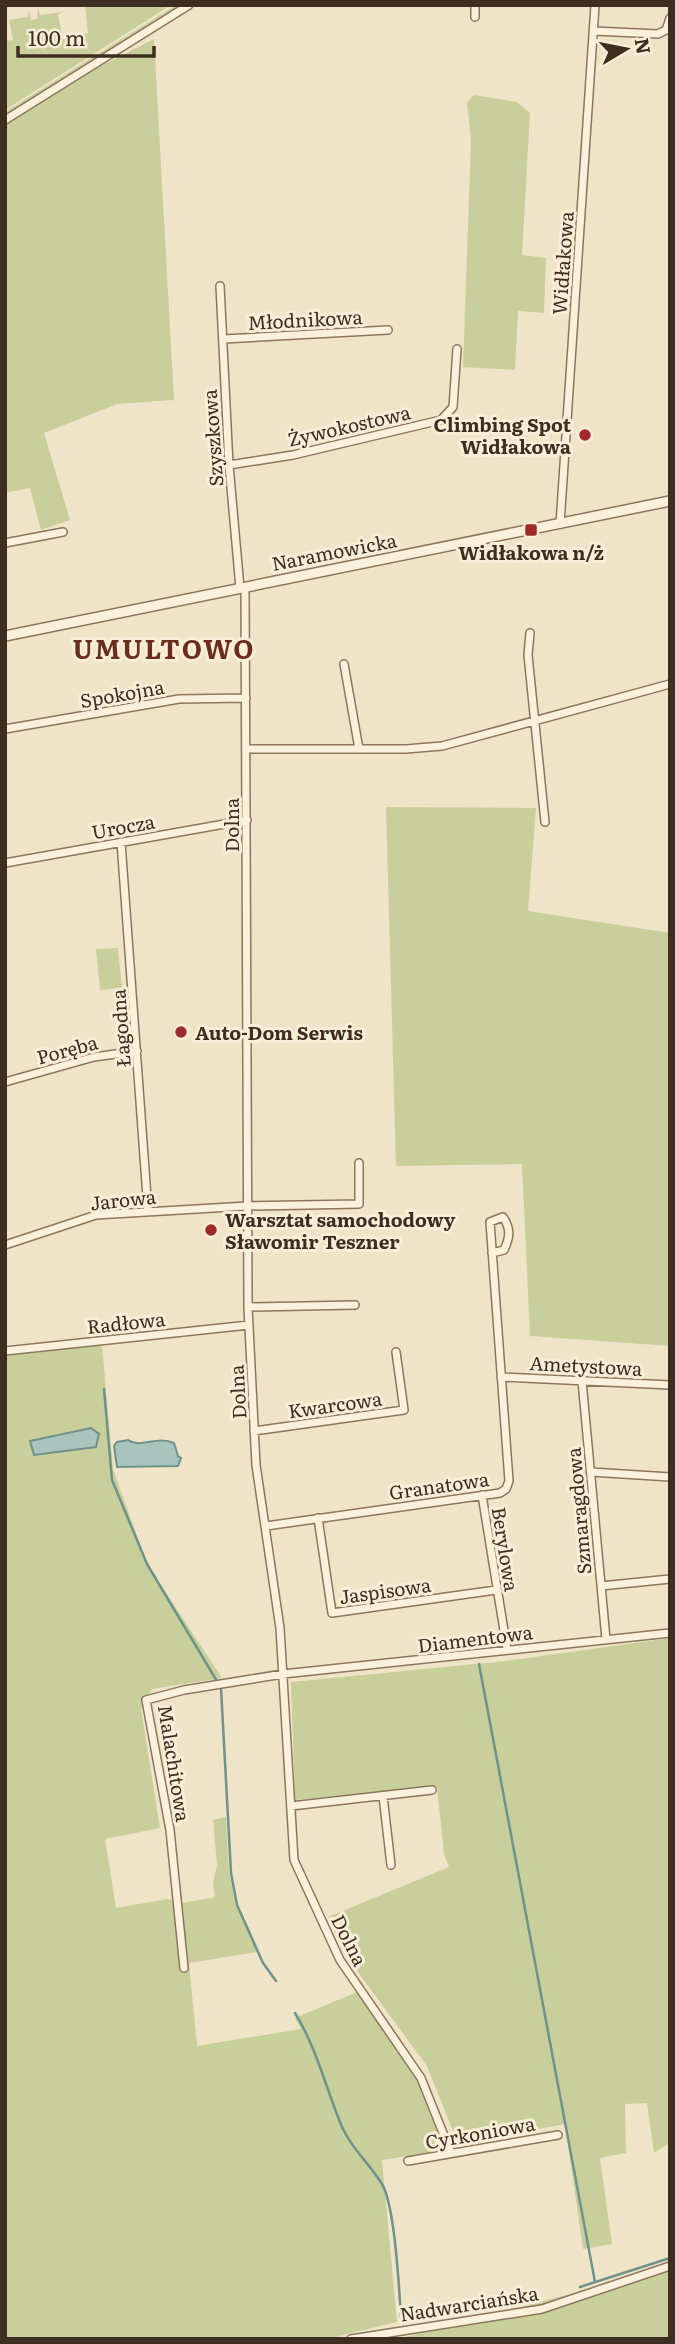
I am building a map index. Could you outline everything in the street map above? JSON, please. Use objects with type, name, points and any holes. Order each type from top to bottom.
[{"type":"street","points":[[5,120],[189,5]]},
{"type":"street","points":[[475,5],[475,17]]},
{"type":"street","name":"Widłakowa","points":[[560,524],[596,5]]},
{"type":"street","points":[[594,31],[658,34],[666,30],[670,18]]},
{"type":"street","name":"Szyszkowa","points":[[220,286],[229,465],[243,588]]},
{"type":"street","name":"Młodnikowa","points":[[224,339],[388,330]]},
{"type":"street","name":"Żywokostowa","points":[[229,465],[293,455],[441,420],[453,407],[457,349]]},
{"type":"street","name":"Naramowicka","points":[[5,636],[670,501]]},
{"type":"street","points":[[5,543],[63,532]]},
{"type":"street","name":"Dolna","points":[[243,588],[247,820],[248,1307],[254,1431],[283,1674],[294,1860],[340,1960],[422,2078],[451,2153]]},
{"type":"street","points":[[530,633],[528,654],[545,822]]},
{"type":"street","points":[[344,664],[359,749]]},
{"type":"street","points":[[246,749],[442,746],[670,684]]},
{"type":"street","name":"Spokojna","points":[[5,729],[179,699],[246,698]]},
{"type":"street","name":"Urocza","points":[[5,863],[247,820]]},
{"type":"street","name":"Łagodna","points":[[121,842],[148,1212]]},
{"type":"street","name":"Poręba","points":[[5,1082],[94,1057],[137,1051]]},
{"type":"street","name":"Jarowa","points":[[5,1245],[87,1217],[247,1206],[359,1204],[359,1163]]},
{"type":"street","name":"Granatowa","points":[[266,1526],[500,1493],[506,1489],[509,1481],[501,1377],[492,1253],[490,1222],[503,1217],[510,1237],[504,1250],[492,1253]]},
{"type":"street","points":[[248,1307],[355,1305]]},
{"type":"street","name":"Radłowa","points":[[5,1351],[249,1325]]},
{"type":"street","name":"Kwarcowa","points":[[254,1431],[404,1410],[396,1352]]},
{"type":"street","name":"Ametystowa","points":[[501,1377],[670,1385]]},
{"type":"street","name":"Szmaragdowa","points":[[582,1381],[607,1639]]},
{"type":"street","points":[[591,1472],[670,1477]]},
{"type":"street","name":"Berylowa","points":[[482,1495],[507,1649]]},
{"type":"street","name":"Jaspisowa","points":[[318,1518],[332,1613],[496,1590]]},
{"type":"street","points":[[601,1586],[670,1579]]},
{"type":"street","name":"Diamentowa","points":[[283,1674],[670,1633]]},
{"type":"street","name":"Malachitowa","points":[[184,1968],[170,1830],[146,1700],[184,1690],[283,1674]]},
{"type":"street","points":[[291,1806],[432,1790]]},
{"type":"street","points":[[383,1796],[391,1865]]},
{"type":"street","name":"Cyrkoniowa","points":[[408,2161],[558,2134]]},
{"type":"street","name":"Nadwarciańska","points":[[351,2339],[542,2309],[670,2266]]},
{"type":"green space","points":[[85,5],[171,5],[5,110],[5,41],[13,40],[9,20],[28,17],[29,10],[31,20],[37,19],[38,8],[40,15],[62,12],[58,15],[63,39],[88,33]]},
{"type":"green space","points":[[176,5],[181,5],[5,116],[5,112]]},
{"type":"green space","points":[[154,39],[174,400],[117,404],[44,433],[70,520],[41,530],[30,488],[5,493],[5,125],[91,71]]},
{"type":"green space","points":[[474,95],[517,102],[530,113],[522,255],[546,258],[544,313],[518,311],[515,370],[463,367],[471,141],[467,103]]},
{"type":"green space","points":[[386,807],[536,808],[528,911],[670,933],[670,1346],[530,1336],[522,1164],[396,1166]]},
{"type":"green space","points":[[118,948],[122,988],[100,990],[96,949]]},
{"type":"green space","points":[[102,1345],[113,1469],[147,1564],[222,1678],[152,1689],[141,1708],[160,1828],[105,1839],[116,1908],[168,1899],[182,1903],[215,1897],[213,1883],[217,1865],[213,1820],[226,1817],[229,1871],[236,1906],[258,1952],[189,1963],[197,2046],[301,2029],[295,2018],[357,1992],[399,2048],[430,2104],[445,2150],[382,2160],[397,2322],[327,2339],[5,2339],[5,1356]]},
{"type":"green space","points":[[670,1638],[670,2143],[654,2153],[647,2103],[625,2104],[626,2153],[600,2158],[612,2244],[583,2249],[565,2124],[462,2143],[455,2136],[427,2066],[346,1956],[328,1917],[449,1867],[444,1854],[437,1787],[295,1800],[291,1682],[506,1661]]},
{"type":"green space","points":[[670,2268],[670,2339],[398,2339]]},
{"type":"water","points":[[91,1428],[99,1434],[96,1447],[34,1455],[30,1441]]},
{"type":"water","points":[[128,1440],[138,1443],[161,1440],[174,1443],[181,1458],[178,1466],[117,1467],[114,1446],[117,1442]]},
{"type":"waterway","points":[[104,1389],[112,1480],[147,1564],[221,1688],[231,1873],[237,1905],[263,1963],[276,1981]]},
{"type":"waterway","points":[[479,1664],[595,2282]]},
{"type":"waterway","points":[[295,2013],[315,2053],[344,2131],[382,2184],[386,2195],[396,2248],[401,2317]]},
{"type":"waterway","points":[[580,2287],[670,2258]]},
{"type":"place","name":"Climbing Spot Widłakowa","points":[[585,435]]},
{"type":"place","name":"Widłakowa n/ż","points":[[531,530]]},
{"type":"place","name":"Auto-Dom Serwis","points":[[181,1032]]},
{"type":"place","name":"Warsztat samochodowy Sławomir Teszner","points":[[211,1230]]},
{"type":"district","name":"UMULTOWO","points":[[164,647]]}]
